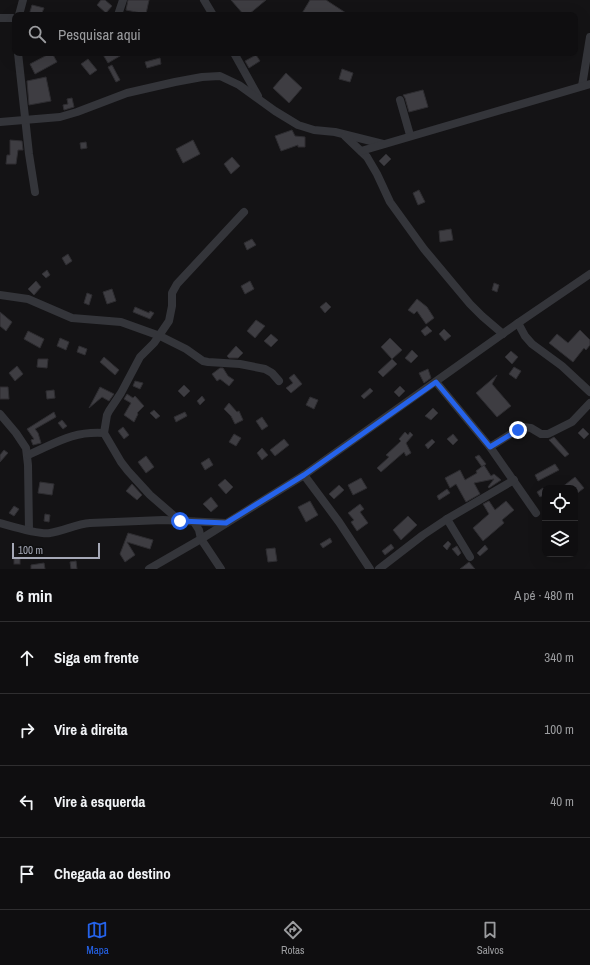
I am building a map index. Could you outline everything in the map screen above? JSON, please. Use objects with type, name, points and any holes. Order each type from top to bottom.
[{"type":"street","points":[[20,12],[23,0]]},
{"type":"street","points":[[119,12],[123,0]]},
{"type":"street","points":[[204,0],[211,12]]},
{"type":"street","points":[[0,18],[12,18]]},
{"type":"street","points":[[361,151],[410,135],[586,85],[590,37]]},
{"type":"street","points":[[18,56],[29,154],[35,192]]},
{"type":"street","points":[[236,56],[259,99]]},
{"type":"street","points":[[0,122],[65,116],[127,93],[174,82],[220,76],[239,85],[275,111],[298,125],[314,130],[327,130],[384,144]]},
{"type":"street","points":[[400,100],[410,135]]},
{"type":"street","points":[[342,134],[361,151],[373,167],[390,202],[424,249],[470,304],[503,334]]},
{"type":"street","points":[[180,521],[150,495],[121,462],[104,432],[107,415],[124,388],[140,357],[160,336],[169,321],[172,306],[172,293],[177,284],[244,212]]},
{"type":"street","points":[[149,569],[201,540],[304,475],[518,323],[590,274]]},
{"type":"street","points":[[0,295],[28,299],[72,318],[121,322],[160,336],[186,349],[203,361],[240,364],[265,369],[272,373],[279,381]]},
{"type":"street","points":[[518,323],[525,336],[532,344],[562,366],[590,392]]},
{"type":"street","points":[[436,382],[490,447],[536,513]]},
{"type":"street","points":[[490,447],[522,427],[531,428],[541,434],[548,434],[572,422],[590,403]]},
{"type":"street","points":[[0,414],[23,443],[28,455],[29,530]]},
{"type":"street","points":[[28,455],[70,436],[90,432],[104,432]]},
{"type":"street","points":[[304,475],[339,522],[370,569]]},
{"type":"street","points":[[379,569],[423,535],[447,519],[514,480]]},
{"type":"street","points":[[447,519],[470,557]]},
{"type":"street","points":[[0,523],[47,534],[63,531],[85,523],[152,520],[226,523]]},
{"type":"street","points":[[194,522],[199,530],[201,540],[221,569]]},
{"type":"building","points":[[101,0],[105,0],[112,6],[107,12],[105,12],[97,5]]},
{"type":"building","points":[[128,0],[149,0],[146,12],[126,10]]},
{"type":"building","points":[[231,0],[266,0],[252,12],[241,12]]},
{"type":"building","points":[[310,0],[326,0],[344,12],[303,12]]},
{"type":"building","points":[[32,5],[44,8],[42,12],[30,12]]},
{"type":"building","points":[[45,56],[54,56],[57,62],[35,74],[30,64]]},
{"type":"building","points":[[104,56],[120,56],[108,63]]},
{"type":"building","points":[[257,56],[260,61],[249,68],[245,61]]},
{"type":"building","points":[[160,58],[161,64],[147,68],[145,62]]},
{"type":"building","points":[[88,59],[97,70],[90,75],[81,64]]},
{"type":"building","points":[[112,65],[120,80],[116,82],[108,67]]},
{"type":"building","points":[[342,69],[353,73],[350,82],[339,79]]},
{"type":"building","points":[[286,73],[302,88],[289,103],[273,88]]},
{"type":"building","points":[[46,77],[51,101],[29,105],[27,81]]},
{"type":"building","points":[[423,90],[428,107],[409,112],[403,95]]},
{"type":"building","points":[[72,98],[74,107],[64,110],[63,105],[68,104],[67,99]]},
{"type":"building","points":[[292,130],[295,136],[305,137],[305,147],[298,147],[298,145],[281,151],[275,136]]},
{"type":"building","points":[[10,140],[22,141],[23,150],[18,150],[16,164],[6,164],[7,155],[10,155]]},
{"type":"building","points":[[193,140],[200,154],[183,163],[176,149]]},
{"type":"building","points":[[86,142],[87,148],[81,149],[80,143]]},
{"type":"building","points":[[386,154],[391,159],[384,166],[379,161]]},
{"type":"building","points":[[232,157],[240,166],[231,174],[224,164]]},
{"type":"building","points":[[419,190],[425,202],[418,205],[413,193]]},
{"type":"building","points":[[451,229],[453,240],[440,242],[439,231]]},
{"type":"building","points":[[252,239],[256,245],[247,250],[244,243]]},
{"type":"building","points":[[68,254],[72,261],[66,265],[62,258]]},
{"type":"building","points":[[47,270],[50,275],[46,278],[42,274]]},
{"type":"building","points":[[36,281],[41,287],[34,295],[28,289]]},
{"type":"building","points":[[250,281],[254,289],[245,294],[241,286]]},
{"type":"building","points":[[494,283],[499,285],[497,292],[492,290]]},
{"type":"building","points":[[112,289],[116,301],[107,304],[103,292]]},
{"type":"building","points":[[87,293],[92,295],[89,305],[84,303]]},
{"type":"building","points":[[417,299],[427,307],[434,318],[426,324],[417,311],[414,314],[408,310]]},
{"type":"building","points":[[326,302],[331,307],[325,313],[320,307]]},
{"type":"building","points":[[135,307],[149,313],[150,311],[154,313],[150,319],[133,312]]},
{"type":"building","points":[[0,312],[12,322],[6,331],[0,326]]},
{"type":"building","points":[[256,320],[265,326],[255,338],[247,331]]},
{"type":"building","points":[[427,326],[432,331],[425,336],[421,331]]},
{"type":"building","points":[[444,329],[451,336],[445,341],[439,334]]},
{"type":"building","points":[[580,330],[590,340],[590,345],[586,350],[584,348],[573,362],[549,343],[557,334],[568,343]]},
{"type":"building","points":[[28,331],[44,339],[40,348],[24,339]]},
{"type":"building","points":[[271,334],[278,340],[271,347],[264,341]]},
{"type":"building","points":[[60,338],[69,342],[66,350],[57,346]]},
{"type":"building","points":[[390,338],[402,350],[392,359],[381,347]]},
{"type":"building","points":[[79,346],[87,349],[85,355],[77,352]]},
{"type":"building","points":[[236,346],[243,353],[238,358],[229,358],[227,356]]},
{"type":"building","points":[[412,350],[418,356],[411,363],[405,358]]},
{"type":"building","points":[[511,351],[518,357],[512,364],[505,357]]},
{"type":"building","points":[[104,357],[119,370],[115,375],[100,362]]},
{"type":"building","points":[[38,359],[48,359],[47,368],[37,367]]},
{"type":"building","points":[[392,359],[397,364],[383,377],[378,372]]},
{"type":"building","points":[[17,366],[23,374],[15,381],[9,373]]},
{"type":"building","points":[[514,367],[521,371],[516,379],[509,374]]},
{"type":"building","points":[[220,368],[223,368],[228,376],[234,380],[229,386],[220,379],[217,381],[212,374]]},
{"type":"building","points":[[428,369],[431,378],[424,383],[419,373]]},
{"type":"building","points":[[294,374],[302,384],[291,393],[286,388],[293,383],[289,378]]},
{"type":"building","points":[[497,375],[492,384],[511,406],[497,417],[476,393]]},
{"type":"building","points":[[135,381],[143,383],[140,389],[133,386]]},
{"type":"building","points":[[184,385],[190,391],[184,397],[178,391]]},
{"type":"building","points":[[400,386],[405,391],[399,397],[394,392]]},
{"type":"building","points":[[0,387],[8,387],[9,399],[0,399]]},
{"type":"building","points":[[100,387],[114,394],[109,401],[102,397],[89,408]]},
{"type":"building","points":[[370,388],[373,391],[364,399],[361,396]]},
{"type":"building","points":[[54,390],[55,398],[47,399],[46,391]]},
{"type":"building","points":[[127,394],[133,398],[135,396],[144,406],[137,413],[138,414],[134,422],[124,415],[131,403],[124,399]]},
{"type":"building","points":[[202,396],[205,400],[200,405],[197,401]]},
{"type":"building","points":[[310,397],[318,400],[314,409],[306,405]]},
{"type":"building","points":[[229,403],[237,412],[239,411],[243,420],[235,424],[231,416],[224,409]]},
{"type":"building","points":[[433,408],[438,413],[431,420],[425,416]]},
{"type":"building","points":[[154,410],[160,416],[156,419],[150,413]]},
{"type":"building","points":[[54,412],[56,417],[35,429],[41,443],[33,445],[31,440],[34,439],[27,429]]},
{"type":"building","points":[[185,412],[187,416],[176,422],[174,417]]},
{"type":"building","points":[[262,417],[268,426],[262,430],[256,421]]},
{"type":"building","points":[[62,420],[67,426],[63,429],[58,423]]},
{"type":"building","points":[[123,427],[129,435],[124,439],[118,431]]},
{"type":"building","points":[[583,428],[589,434],[584,439],[578,433]]},
{"type":"building","points":[[405,432],[408,435],[410,432],[413,435],[406,443],[411,453],[406,456],[404,452],[381,472],[377,468],[389,457],[386,455],[401,441],[399,439]]},
{"type":"building","points":[[234,434],[241,438],[236,446],[229,442]]},
{"type":"building","points":[[453,434],[458,440],[453,445],[447,439]]},
{"type":"building","points":[[554,437],[569,454],[565,457],[549,440]]},
{"type":"building","points":[[284,439],[289,445],[275,456],[270,450]]},
{"type":"building","points":[[432,439],[435,442],[428,449],[425,445]]},
{"type":"building","points":[[262,448],[268,455],[262,460],[257,453]]},
{"type":"building","points":[[4,450],[8,453],[0,462],[0,455]]},
{"type":"building","points":[[479,455],[486,464],[482,467],[475,457]]},
{"type":"building","points":[[146,456],[154,467],[146,473],[138,462]]},
{"type":"building","points":[[209,458],[213,465],[205,470],[201,463]]},
{"type":"building","points":[[555,464],[559,470],[538,481],[535,475]]},
{"type":"building","points":[[484,465],[491,476],[494,474],[501,480],[489,488],[488,487],[494,479],[474,483],[480,494],[466,502],[456,484],[450,488],[445,478],[460,470],[465,480],[477,473],[476,471]]},
{"type":"building","points":[[575,477],[584,488],[578,493],[578,485],[565,485]]},
{"type":"building","points":[[361,478],[367,488],[353,495],[348,485]]},
{"type":"building","points":[[225,479],[233,487],[226,494],[218,485]]},
{"type":"building","points":[[40,482],[54,484],[52,495],[38,493]]},
{"type":"building","points":[[132,484],[142,495],[137,500],[126,491]]},
{"type":"building","points":[[339,485],[344,490],[334,499],[329,494]]},
{"type":"building","points":[[447,489],[450,493],[439,500],[437,496]]},
{"type":"building","points":[[542,489],[542,496],[540,497],[537,492]]},
{"type":"building","points":[[211,497],[218,506],[211,512],[203,504]]},
{"type":"building","points":[[310,501],[318,515],[306,522],[298,507]]},
{"type":"building","points":[[489,501],[495,510],[506,501],[514,510],[502,520],[504,523],[483,541],[473,528],[489,514],[483,504]]},
{"type":"building","points":[[360,504],[364,509],[360,512],[368,523],[357,531],[351,522],[354,520],[348,513]]},
{"type":"building","points":[[14,506],[19,509],[14,516],[9,513]]},
{"type":"building","points":[[45,514],[50,515],[49,522],[44,521]]},
{"type":"building","points":[[408,516],[417,525],[401,540],[393,530]]},
{"type":"building","points":[[128,533],[153,540],[150,549],[127,542],[135,555],[125,562],[120,554]]},
{"type":"building","points":[[330,538],[332,542],[323,548],[320,544]]},
{"type":"building","points":[[448,541],[451,544],[447,550],[443,546]]},
{"type":"building","points":[[391,544],[394,548],[385,555],[382,551]]},
{"type":"building","points":[[485,545],[488,549],[480,556],[477,553]]},
{"type":"building","points":[[457,546],[461,553],[458,556],[452,549]]},
{"type":"building","points":[[275,548],[277,561],[268,562],[266,549]]},
{"type":"building","points":[[14,558],[20,558],[20,564],[14,564]]},
{"type":"building","points":[[76,561],[77,569],[71,569],[70,562]]},
{"type":"building","points":[[469,562],[475,569],[460,569]]},
{"type":"building","points":[[44,563],[45,569],[31,569],[31,565]]},
{"type":"route","points":[[180,521],[226,523],[304,475],[436,382],[490,447],[518,430]]}]
